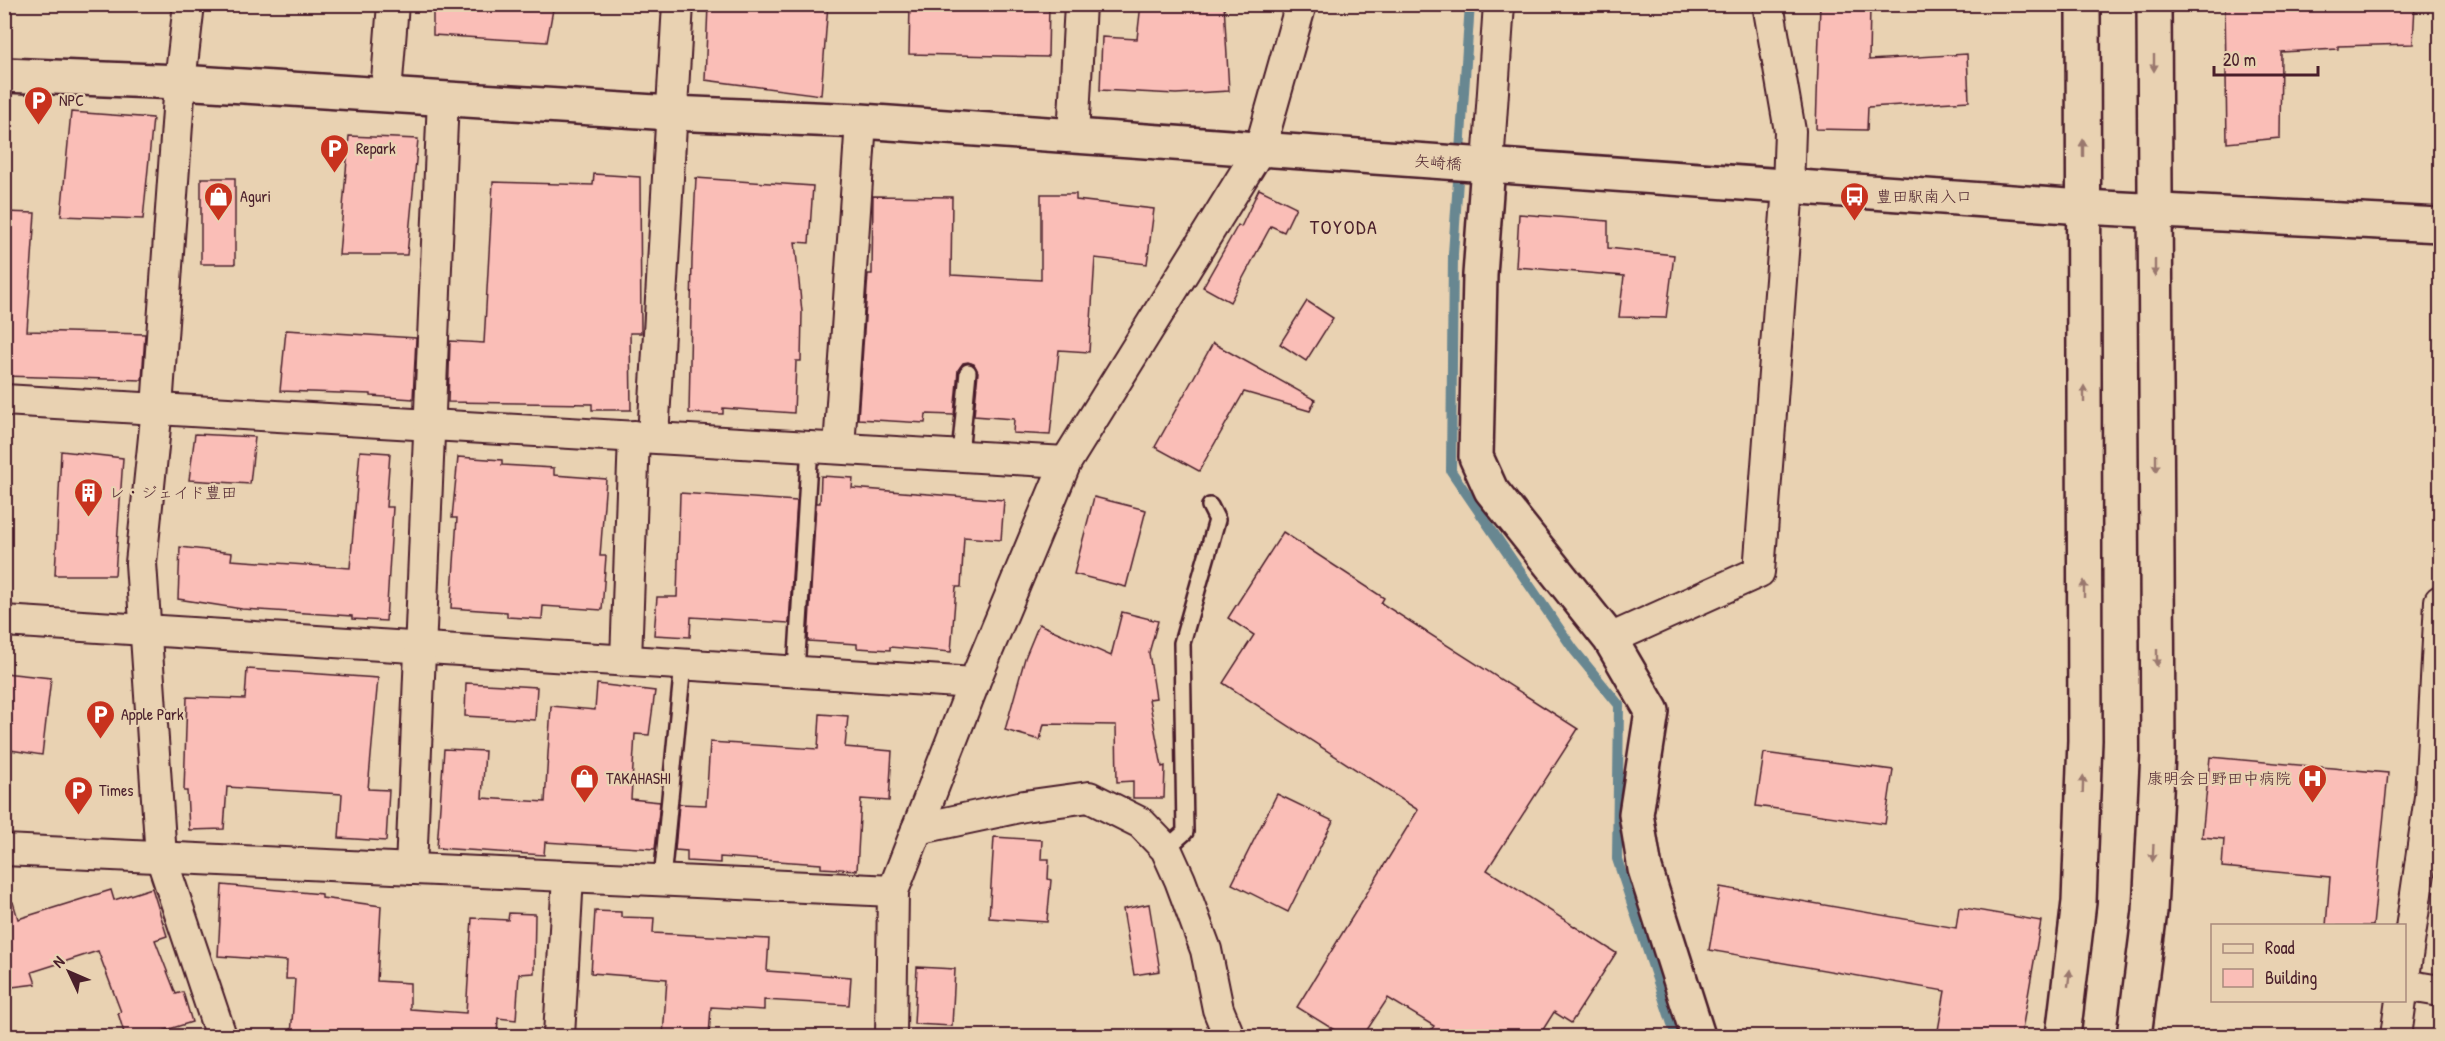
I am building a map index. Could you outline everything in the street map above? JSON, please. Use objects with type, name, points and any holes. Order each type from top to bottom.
[{"type":"street","points":[[189,4],[180,82],[158,408],[141,563],[161,857],[221,1036]]},
{"type":"street","points":[[386,93],[393,4]]},
{"type":"street","points":[[626,660],[678,4]]},
{"type":"street","points":[[1073,136],[1080,4]]},
{"type":"street","points":[[891,1036],[893,891],[974,683],[1066,462],[1216,216],[1260,149],[1301,4]]},
{"type":"street","points":[[1498,4],[1483,165],[1476,457],[1491,490],[1610,639],[1652,711],[1636,814],[1645,869],[1698,1036]]},
{"type":"street","points":[[1610,639],[1759,572],[1788,187],[1790,131],[1768,4]]},
{"type":"street","points":[[2062,1036],[2079,902],[2085,741],[2083,4]]},
{"type":"street","points":[[2134,1036],[2150,911],[2158,753],[2154,4]]},
{"type":"street","name":"矢崎橋","points":[[4,75],[386,93],[671,113],[861,121],[2083,207],[2440,225]]},
{"type":"street","points":[[411,869],[443,98]]},
{"type":"street","points":[[839,448],[861,121]]},
{"type":"street","points":[[4,400],[1066,462]]},
{"type":"street","points":[[2406,963],[2430,797],[2440,601]]},
{"type":"street","points":[[4,621],[974,683]]},
{"type":"street","points":[[917,829],[1024,806],[1089,797],[1141,823],[1166,849],[1206,950],[1218,1009],[1229,1036]]},
{"type":"street","points":[[4,850],[893,891]]},
{"type":"street","points":[[560,1036],[568,876]]},
{"type":"street","points":[[2406,985],[2440,991]]},
{"type":"street","points":[[2396,1036],[2401,1002]]},
{"type":"lane","points":[[960,455],[968,372]]},
{"type":"lane","points":[[796,671],[810,447]]},
{"type":"lane","points":[[1166,849],[1185,832],[1182,643],[1217,520],[1210,506]]},
{"type":"lane","points":[[662,880],[683,664]]},
{"type":"building","points":[[433,4],[554,4],[547,42],[433,35]]},
{"type":"building","points":[[748,4],[828,4],[821,95],[705,80],[708,5],[748,7]]},
{"type":"building","points":[[910,4],[1049,4],[1048,57],[909,54]]},
{"type":"building","points":[[1141,4],[1224,4],[1229,91],[1176,94],[1100,90],[1102,37],[1137,39]]},
{"type":"building","points":[[1820,4],[1870,4],[1869,60],[1967,54],[1969,101],[1868,107],[1867,130],[1816,129]]},
{"type":"building","points":[[2225,4],[2415,4],[2413,44],[2338,46],[2338,49],[2281,52],[2280,138],[2227,143]]},
{"type":"building","points":[[71,112],[153,118],[143,219],[61,216]]},
{"type":"building","points":[[349,136],[418,139],[407,255],[339,255]]},
{"type":"building","points":[[594,174],[640,177],[641,333],[630,333],[631,410],[592,410],[592,404],[448,402],[450,341],[484,343],[493,182],[593,185]]},
{"type":"building","points":[[201,178],[235,178],[235,264],[201,264]]},
{"type":"building","points":[[696,178],[813,186],[809,243],[795,242],[802,312],[801,361],[796,361],[794,413],[723,408],[723,414],[689,413]]},
{"type":"building","points":[[1259,189],[1296,207],[1284,232],[1271,226],[1230,302],[1203,287],[1238,225],[1241,227]]},
{"type":"building","points":[[1041,194],[1076,194],[1076,200],[1154,209],[1147,264],[1095,258],[1089,352],[1059,350],[1050,435],[1013,433],[1014,419],[974,416],[978,372],[974,364],[968,362],[963,363],[958,370],[954,415],[926,414],[925,423],[858,419],[868,274],[872,274],[873,196],[952,197],[951,275],[1041,280]]},
{"type":"building","points":[[4,212],[35,213],[27,331],[145,334],[142,380],[4,376]]},
{"type":"building","points":[[1519,214],[1608,221],[1608,248],[1674,255],[1666,318],[1619,317],[1624,276],[1516,267]]},
{"type":"building","points":[[1307,301],[1333,318],[1306,361],[1280,344]]},
{"type":"building","points":[[286,330],[416,338],[413,399],[371,396],[371,394],[280,391]]},
{"type":"building","points":[[1213,343],[1315,400],[1310,411],[1244,392],[1199,471],[1155,447]]},
{"type":"building","points":[[195,434],[255,437],[250,484],[189,480]]},
{"type":"building","name":"レ・ジェイド豊田","points":[[61,451],[123,458],[115,575],[55,575]]},
{"type":"building","points":[[360,451],[390,453],[386,507],[393,507],[386,621],[352,619],[352,616],[242,609],[178,599],[180,547],[232,553],[231,560],[350,568]]},
{"type":"building","points":[[458,457],[502,460],[502,465],[554,468],[554,475],[606,479],[600,556],[606,556],[602,610],[543,606],[542,619],[507,617],[507,612],[451,608],[457,518],[452,518]]},
{"type":"building","points":[[821,476],[853,478],[852,488],[1004,500],[1001,540],[964,537],[961,587],[956,587],[951,652],[890,647],[890,650],[857,648],[857,644],[808,641],[816,503],[820,503]]},
{"type":"building","points":[[680,493],[797,501],[789,623],[691,617],[690,637],[654,635],[657,597],[677,597]]},
{"type":"building","points":[[1094,497],[1146,510],[1126,587],[1074,574]]},
{"type":"building","points":[[1283,532],[1384,598],[1381,603],[1578,729],[1487,870],[1616,953],[1571,1023],[1554,1012],[1539,1036],[1427,1036],[1434,1026],[1388,998],[1363,1036],[1344,1036],[1297,1007],[1418,810],[1223,683],[1254,635],[1228,618]]},
{"type":"building","points":[[1122,612],[1158,621],[1149,653],[1156,698],[1149,699],[1162,767],[1165,766],[1164,798],[1133,798],[1133,781],[1117,782],[1116,725],[1044,724],[1040,740],[1005,730],[1025,658],[1039,624],[1111,656]]},
{"type":"building","points":[[247,669],[378,678],[368,789],[389,790],[386,841],[339,838],[342,794],[227,787],[224,829],[189,830],[187,791],[184,791],[187,697],[245,699]]},
{"type":"building","points":[[4,673],[51,678],[42,755],[4,749]]},
{"type":"building","points":[[466,683],[537,687],[535,720],[465,716]]},
{"type":"building","points":[[597,684],[655,691],[649,735],[635,734],[631,799],[660,802],[655,849],[545,842],[544,855],[437,848],[444,749],[485,751],[482,798],[545,802],[551,706],[595,710]]},
{"type":"building","points":[[820,714],[848,716],[845,747],[892,751],[889,801],[861,799],[857,870],[821,868],[821,864],[720,857],[720,863],[687,861],[687,851],[675,850],[679,804],[706,805],[710,742],[818,749]]},
{"type":"building","points":[[1764,753],[1893,770],[1885,824],[1756,806]]},
{"type":"building","points":[[2210,757],[2388,773],[2373,924],[2326,924],[2330,877],[2222,867],[2224,839],[2202,837]]},
{"type":"building","points":[[1277,794],[1333,821],[1288,912],[1232,884]]},
{"type":"building","points":[[994,837],[1042,840],[1041,859],[1049,859],[1048,879],[1051,880],[1047,922],[989,918]]},
{"type":"building","points":[[222,885],[322,894],[322,898],[381,906],[377,981],[410,983],[410,1009],[466,1013],[472,918],[508,920],[509,913],[535,914],[534,973],[519,974],[516,1020],[498,1018],[497,1036],[291,1036],[295,979],[286,979],[287,961],[218,956]]},
{"type":"building","points":[[1720,887],[1956,928],[1959,907],[2041,921],[2021,1036],[1937,1036],[1945,991],[1709,950]]},
{"type":"building","points":[[152,888],[167,936],[155,940],[176,994],[183,992],[192,1022],[147,1036],[125,1036],[118,1013],[121,1012],[98,951],[32,972],[36,984],[4,988],[4,903],[13,902],[18,919],[111,890],[114,900]]},
{"type":"building","points":[[1149,904],[1160,971],[1134,975],[1123,909]]},
{"type":"building","points":[[595,911],[621,912],[621,917],[654,918],[653,933],[769,939],[767,971],[851,977],[849,1005],[764,1000],[764,1010],[711,1007],[709,1036],[663,1036],[667,979],[591,973]]},
{"type":"building","points":[[917,967],[955,969],[952,1026],[914,1024]]},
{"type":"waterway","points":[[1470,4],[1453,254],[1451,471],[1574,650],[1619,705],[1617,859],[1676,1036]]},
{"type":"place","name":"NPC","points":[[38,126]]},
{"type":"place","name":"Repark","points":[[335,174]]},
{"type":"place","name":"Aguri","points":[[219,222]]},
{"type":"place","name":"豊田駅南入口","points":[[1855,222]]},
{"type":"place","name":"レ・ジェイド豊田","points":[[88,518]]},
{"type":"place","name":"Apple Park","points":[[100,740]]},
{"type":"place","name":"TAKAHASHI","points":[[585,804]]},
{"type":"place","name":"康明会日野田中病院","points":[[2312,804]]},
{"type":"place","name":"Times","points":[[78,816]]},
{"type":"district","name":"TOYODA","points":[[1344,226]]}]
